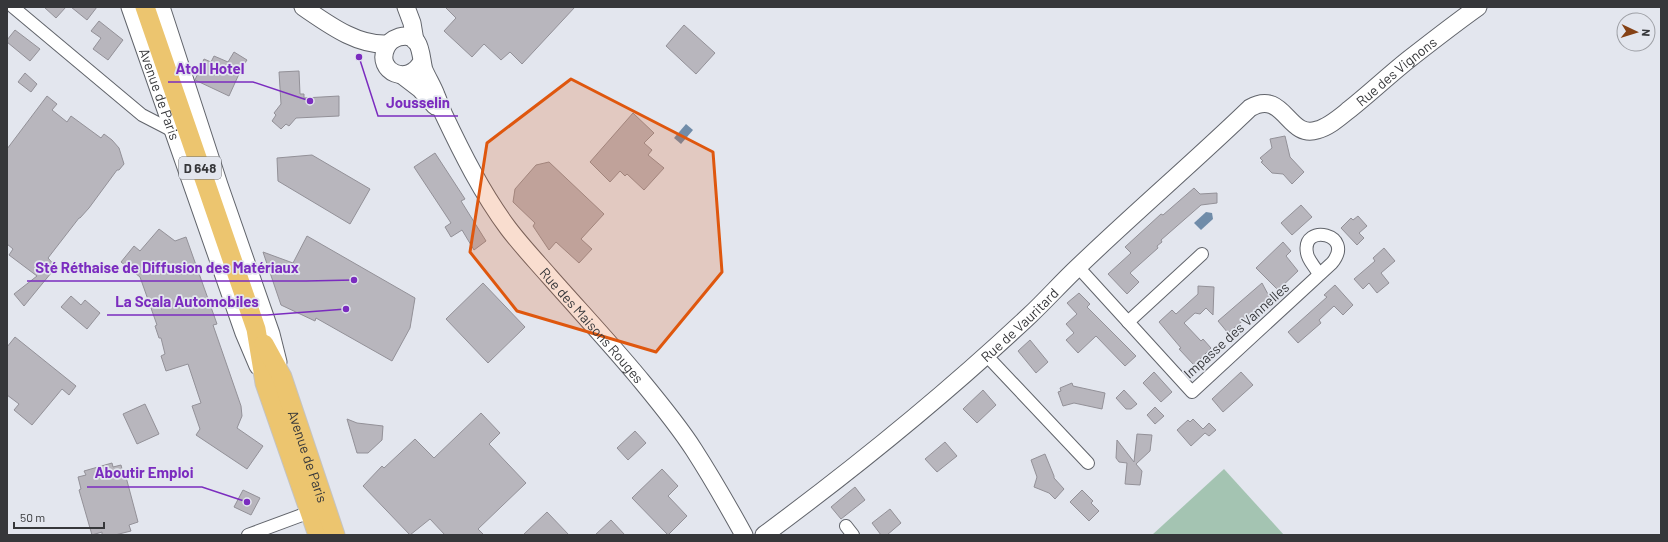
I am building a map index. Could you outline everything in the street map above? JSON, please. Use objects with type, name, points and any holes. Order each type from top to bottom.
[{"type":"main road","name":"Avenue de Paris","points":[[145,7],[274,380],[335,535]]},
{"type":"main road","name":"Avenue de Paris","points":[[274,380],[310,512],[318,535]]},
{"type":"street","points":[[14,7],[142,115],[173,131]]},
{"type":"street","name":"Avenue de Paris","points":[[130,7],[244,333],[274,380]]},
{"type":"street","name":"Avenue de Paris","points":[[161,7],[219,185],[271,334],[274,380]]},
{"type":"street","points":[[303,7],[320,19],[363,42],[379,44],[405,37],[415,41]]},
{"type":"street","points":[[386,64],[385,52],[391,42],[400,17],[399,7]]},
{"type":"street","points":[[320,19],[334,34],[361,51],[386,64],[393,72],[404,76],[415,71],[422,62],[421,50],[415,41],[412,24],[406,7]]},
{"type":"street","name":"Rue des Vignons","points":[[1263,102],[1272,104],[1278,108],[1306,132],[1312,132],[1324,128],[1407,61],[1478,7]]},
{"type":"street","name":"Rue des Maisons Rouges","points":[[422,62],[443,114],[480,184],[507,227],[639,378],[671,419],[710,474],[744,535]]},
{"type":"street","name":"Rue des Maisons Rouges","points":[[404,76],[420,89],[443,114]]},
{"type":"street","name":"Rue de Vauritard","points":[[764,535],[821,492],[929,404],[986,355],[1030,315],[1078,267],[1196,160],[1250,108],[1263,102]]},
{"type":"street","points":[[1128,322],[1202,254]]},
{"type":"street","name":"Impasse des Vannelles","points":[[1078,267],[1192,392],[1319,275]]},
{"type":"street","points":[[986,355],[1088,463]]},
{"type":"street","points":[[248,535],[310,512]]},
{"type":"highlighted area","points":[[571,79],[713,152],[722,272],[656,352],[517,311],[470,252],[487,143]]},
{"type":"green space","points":[[1224,469],[1284,535],[1152,535]]},
{"type":"water","points":[[686,124],[693,130],[681,144],[674,138]]},
{"type":"water","points":[[1206,212],[1212,213],[1213,219],[1201,230],[1194,223]]},
{"type":"building","points":[[44,7],[66,7],[56,18]]},
{"type":"building","points":[[71,7],[97,7],[87,20]]},
{"type":"building","points":[[445,7],[575,7],[522,64],[510,52],[501,60],[484,44],[472,57],[444,31],[456,18]]},
{"type":"building","points":[[99,21],[123,40],[108,60],[93,49],[101,38],[91,31]]},
{"type":"building","points":[[684,25],[715,53],[696,74],[666,46]]},
{"type":"building","points":[[15,30],[40,49],[30,61],[7,42]]},
{"type":"building","points":[[234,52],[247,60],[238,73],[239,74],[229,96],[195,80],[204,59],[211,62],[214,56],[228,62]]},
{"type":"building","points":[[299,71],[300,94],[304,94],[304,98],[339,96],[339,116],[296,118],[289,126],[286,124],[281,129],[272,121],[276,115],[274,113],[281,104],[279,72]]},
{"type":"building","points":[[25,73],[37,84],[31,92],[18,82]]},
{"type":"building","points":[[47,96],[57,104],[52,110],[67,122],[71,116],[101,138],[104,134],[112,140],[119,148],[124,164],[119,170],[117,170],[89,208],[79,218],[48,258],[56,267],[24,306],[14,294],[37,276],[9,255],[13,249],[7,244],[7,149]]},
{"type":"building","points":[[633,113],[654,133],[644,143],[652,150],[648,155],[664,168],[644,190],[627,174],[625,176],[620,171],[610,182],[590,162]]},
{"type":"building","points":[[1285,136],[1290,157],[1304,172],[1292,184],[1283,174],[1272,173],[1261,162],[1263,161],[1260,158],[1272,148],[1270,139]]},
{"type":"building","points":[[435,153],[465,199],[461,201],[486,241],[474,250],[462,230],[451,237],[445,227],[451,223],[414,167]]},
{"type":"building","points":[[312,155],[370,189],[350,224],[278,181],[277,158]]},
{"type":"building","points":[[549,162],[604,214],[581,239],[592,249],[579,263],[556,242],[549,250],[533,226],[535,223],[513,202],[515,189],[536,165]]},
{"type":"building","points":[[1194,188],[1200,194],[1217,193],[1217,203],[1201,205],[1161,240],[1162,242],[1157,246],[1158,248],[1130,273],[1139,282],[1127,294],[1108,274],[1131,253],[1125,247],[1161,214],[1163,215]]},
{"type":"building","points":[[1301,205],[1312,217],[1292,235],[1281,223]]},
{"type":"building","points":[[1358,216],[1367,226],[1359,233],[1364,238],[1357,245],[1341,228],[1351,218],[1353,220]]},
{"type":"building","points":[[159,229],[175,241],[186,237],[217,324],[213,325],[241,406],[242,416],[237,428],[263,446],[247,469],[196,435],[200,429],[192,406],[201,403],[188,364],[166,371],[161,356],[165,354],[161,338],[159,338],[155,326],[157,325],[140,277],[121,262],[134,246],[140,251]]},
{"type":"building","points":[[307,236],[415,298],[410,328],[392,361],[316,318],[315,321],[281,305],[263,252],[293,263]]},
{"type":"building","points":[[1283,242],[1291,251],[1286,256],[1298,271],[1278,290],[1256,268]]},
{"type":"building","points":[[1384,248],[1395,261],[1381,273],[1389,283],[1377,293],[1369,283],[1363,289],[1354,279],[1375,261],[1373,258]]},
{"type":"building","points":[[483,283],[525,327],[488,363],[446,319]]},
{"type":"building","points":[[1262,283],[1270,298],[1228,333],[1218,321]]},
{"type":"building","points":[[1335,285],[1353,305],[1343,315],[1334,306],[1319,320],[1321,323],[1298,343],[1288,332],[1327,297],[1324,295]]},
{"type":"building","points":[[1198,286],[1214,287],[1213,315],[1206,308],[1200,314],[1195,313],[1184,323],[1201,341],[1203,339],[1211,348],[1194,365],[1179,349],[1181,348],[1159,322],[1172,310],[1176,314],[1198,294]]},
{"type":"building","points":[[1079,293],[1090,304],[1087,307],[1136,356],[1125,366],[1096,336],[1078,353],[1066,340],[1074,333],[1066,324],[1077,314],[1067,303]]},
{"type":"building","points":[[71,296],[81,305],[85,300],[100,313],[87,329],[61,307]]},
{"type":"building","points":[[15,337],[76,386],[69,395],[62,389],[32,425],[14,410],[19,404],[7,395],[7,347]]},
{"type":"building","points":[[1030,340],[1048,362],[1036,373],[1018,351]]},
{"type":"building","points":[[1154,372],[1172,392],[1161,402],[1143,383]]},
{"type":"building","points":[[1241,372],[1253,385],[1223,412],[1212,399]]},
{"type":"building","points":[[1072,383],[1073,386],[1105,393],[1102,409],[1074,403],[1063,406],[1058,392],[1061,391],[1060,388]]},
{"type":"building","points":[[983,390],[996,405],[977,423],[963,409]]},
{"type":"building","points":[[1124,390],[1137,404],[1131,409],[1126,409],[1116,398]]},
{"type":"building","points":[[145,404],[159,434],[137,444],[123,414]]},
{"type":"building","points":[[1155,407],[1164,416],[1155,424],[1147,415]]},
{"type":"building","points":[[481,413],[500,433],[489,444],[526,483],[478,529],[484,535],[445,535],[430,519],[410,535],[363,486],[382,466],[384,468],[415,439],[434,458]]},
{"type":"building","points":[[347,419],[357,423],[383,426],[382,440],[368,453],[357,453]]},
{"type":"building","points":[[1193,419],[1203,429],[1209,423],[1216,430],[1209,436],[1205,433],[1191,446],[1177,430],[1188,420],[1190,422]]},
{"type":"building","points":[[635,431],[646,443],[628,460],[617,448]]},
{"type":"building","points":[[1137,434],[1152,435],[1150,451],[1136,464],[1142,471],[1140,485],[1125,484],[1127,463],[1119,462],[1116,458],[1117,440],[1134,462]]},
{"type":"building","points":[[945,442],[957,456],[937,472],[925,459]]},
{"type":"building","points":[[1045,454],[1054,478],[1064,489],[1055,499],[1049,493],[1034,487],[1037,477],[1031,460]]},
{"type":"building","points":[[112,463],[113,467],[121,465],[124,477],[126,477],[138,522],[129,525],[131,531],[115,535],[102,535],[102,532],[92,535],[79,490],[81,489],[78,477],[86,475],[84,471]]},
{"type":"building","points":[[662,469],[678,486],[668,496],[687,516],[668,535],[632,498]]},
{"type":"building","points":[[855,487],[865,500],[841,519],[831,507]]},
{"type":"building","points":[[243,490],[260,498],[251,515],[234,507]]},
{"type":"building","points":[[1082,490],[1093,501],[1091,503],[1099,511],[1089,521],[1070,502]]},
{"type":"building","points":[[890,509],[901,523],[887,535],[881,535],[872,523]]},
{"type":"building","points":[[547,512],[569,535],[523,535]]},
{"type":"building","points":[[611,520],[625,535],[595,535]]},
{"type":"place","name":"Jousselin","points":[[359,57]]},
{"type":"place","name":"Atoll Hotel","points":[[310,101]]},
{"type":"place","name":"Sté Réthaise de Diffusion des Matériaux","points":[[354,280]]},
{"type":"place","name":"La Scala Automobiles","points":[[346,309]]},
{"type":"place","name":"Aboutir Emploi","points":[[247,502]]}]
